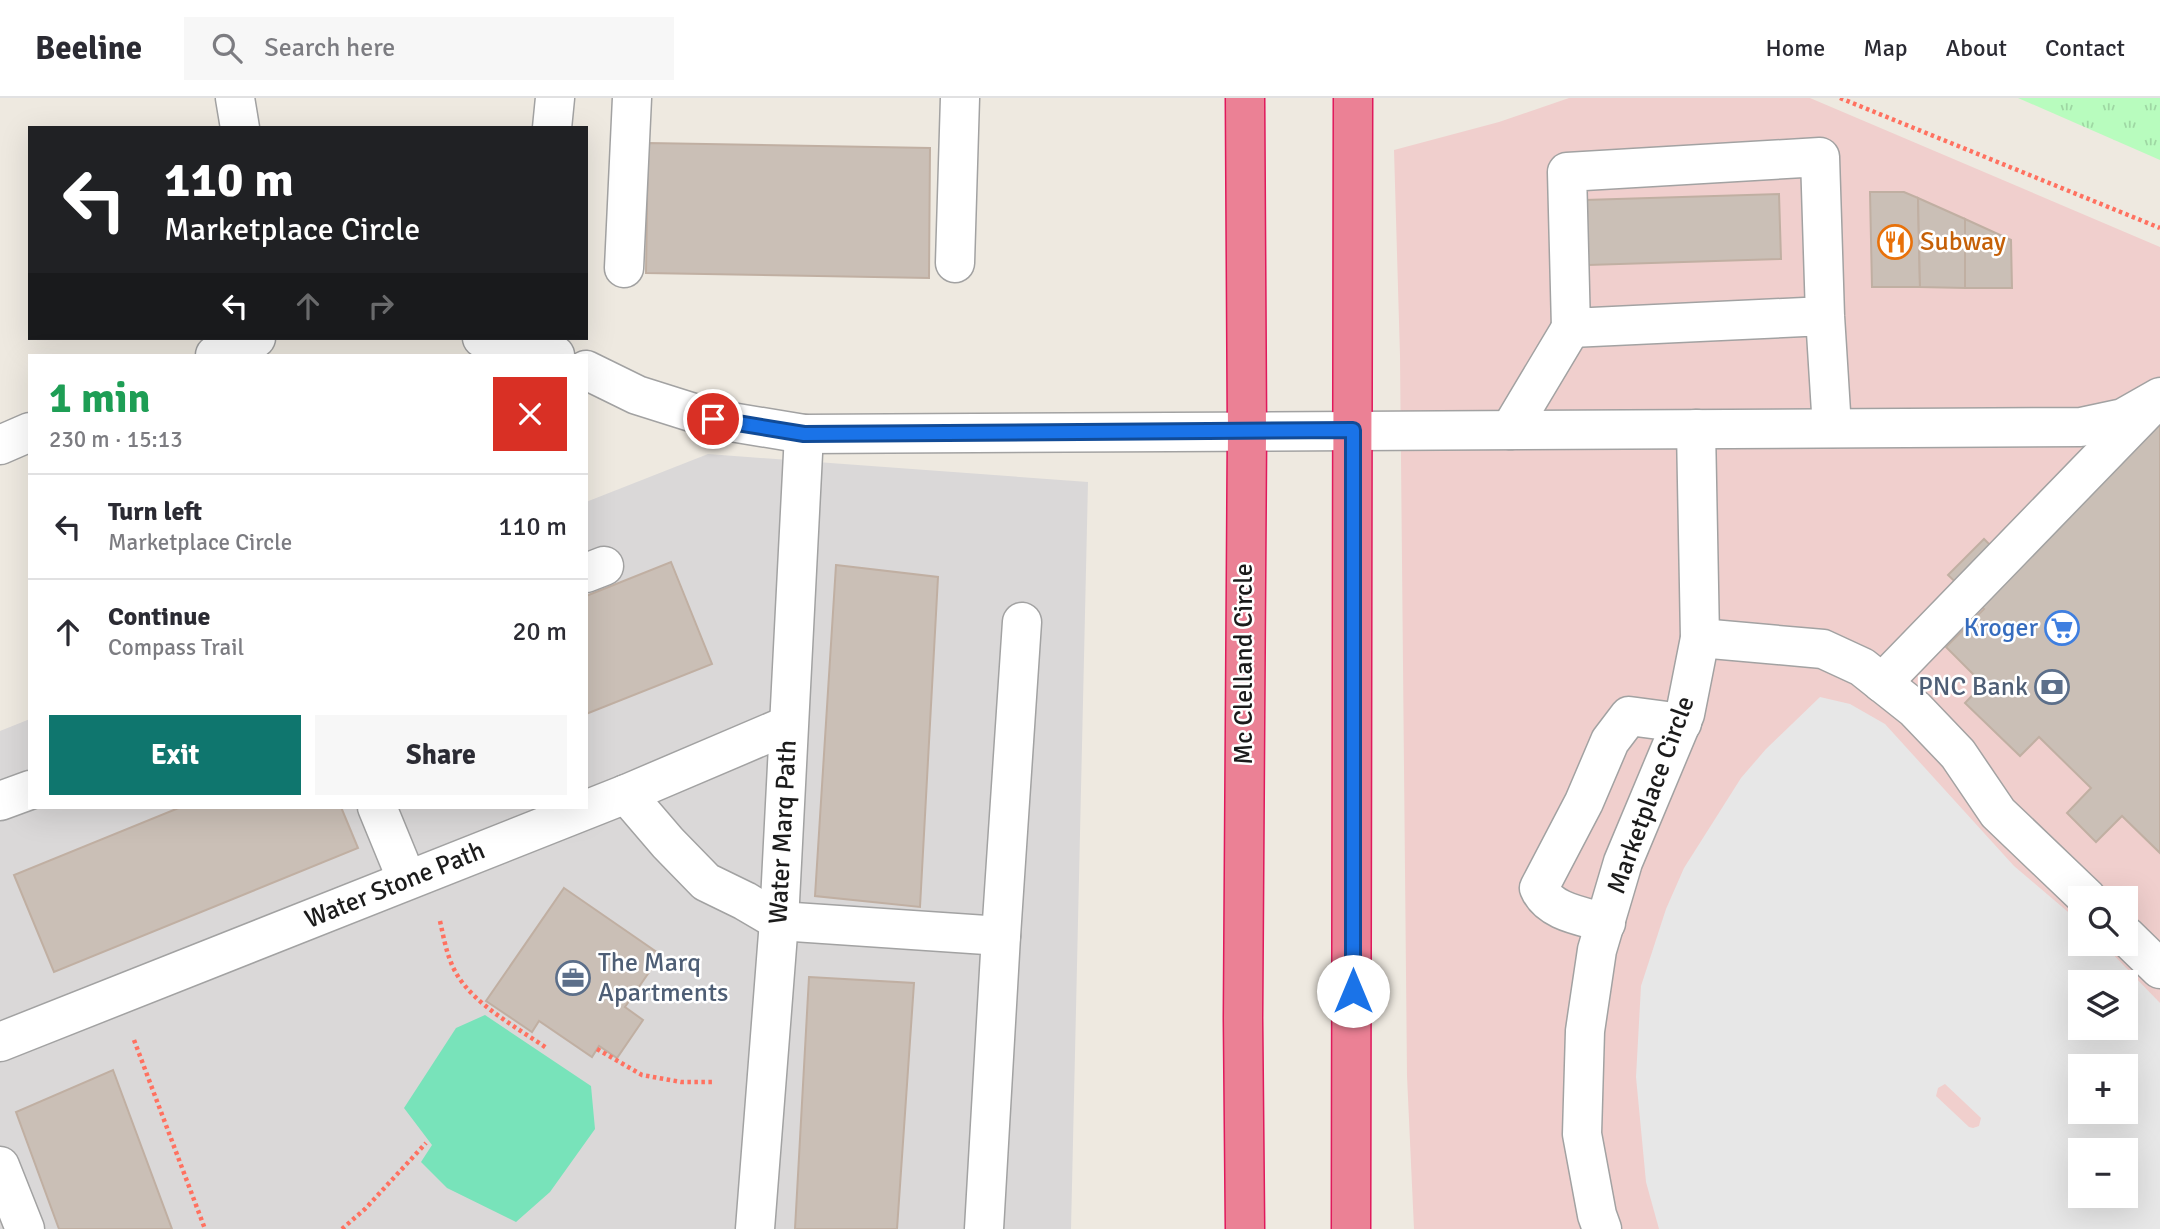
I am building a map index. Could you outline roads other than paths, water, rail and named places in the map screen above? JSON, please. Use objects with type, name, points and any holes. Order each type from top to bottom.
[{"type":"highway","name":"Mc Clelland Circle","points":[[1245,98],[1247,432],[1242,1018],[1245,1229]]},
{"type":"highway","points":[[1351,1229],[1353,98]]},
{"type":"street","points":[[235,98],[240,126]]},
{"type":"street","points":[[552,126],[555,98]]},
{"type":"street","points":[[624,268],[632,98]]},
{"type":"street","points":[[955,263],[960,98]]},
{"type":"street","points":[[1510,430],[1571,328],[1567,172],[1820,157],[1832,428]]},
{"type":"street","points":[[1571,328],[1825,316]]},
{"type":"street","points":[[217,354],[251,340]]},
{"type":"street","points":[[496,340],[545,347]]},
{"type":"street","points":[[588,371],[637,395],[713,419],[804,434],[2081,427],[2123,418],[2160,397]]},
{"type":"street","points":[[1882,683],[2160,397]]},
{"type":"street","name":"Marketplace Circle","points":[[1602,1229],[1581,1134],[1586,1031],[1597,950],[1623,862],[1682,723],[1700,638],[1696,429]]},
{"type":"street","points":[[0,445],[28,433]]},
{"type":"street","name":"Water Marq Path","points":[[755,1229],[779,922],[804,434]]},
{"type":"street","points":[[984,1229],[1022,622]]},
{"type":"street","points":[[1700,638],[1823,649],[1862,667],[1915,709],[1958,754],[1998,813],[2074,886]]},
{"type":"street","points":[[1605,923],[1563,910],[1544,898],[1539,888],[1584,802],[1610,741],[1629,716],[1682,723]]},
{"type":"street","name":"Water Stone Path","points":[[588,809],[788,724]]},
{"type":"street","points":[[0,802],[28,791]]},
{"type":"street","points":[[626,794],[706,883],[745,901],[779,922],[1001,936]]},
{"type":"street","points":[[378,809],[407,880]]},
{"type":"street","name":"Water Stone Path","points":[[0,1042],[588,809]]},
{"type":"street","points":[[2138,948],[2160,969]]},
{"type":"street","points":[[0,1166],[25,1229]]},
{"type":"place","name":"Subway","points":[[1895,242]]},
{"type":"place","name":"Kroger","points":[[2062,628]]},
{"type":"place","name":"PNC Bank","points":[[2052,687]]},
{"type":"place","name":"The Marq Apartments","points":[[573,978]]}]
